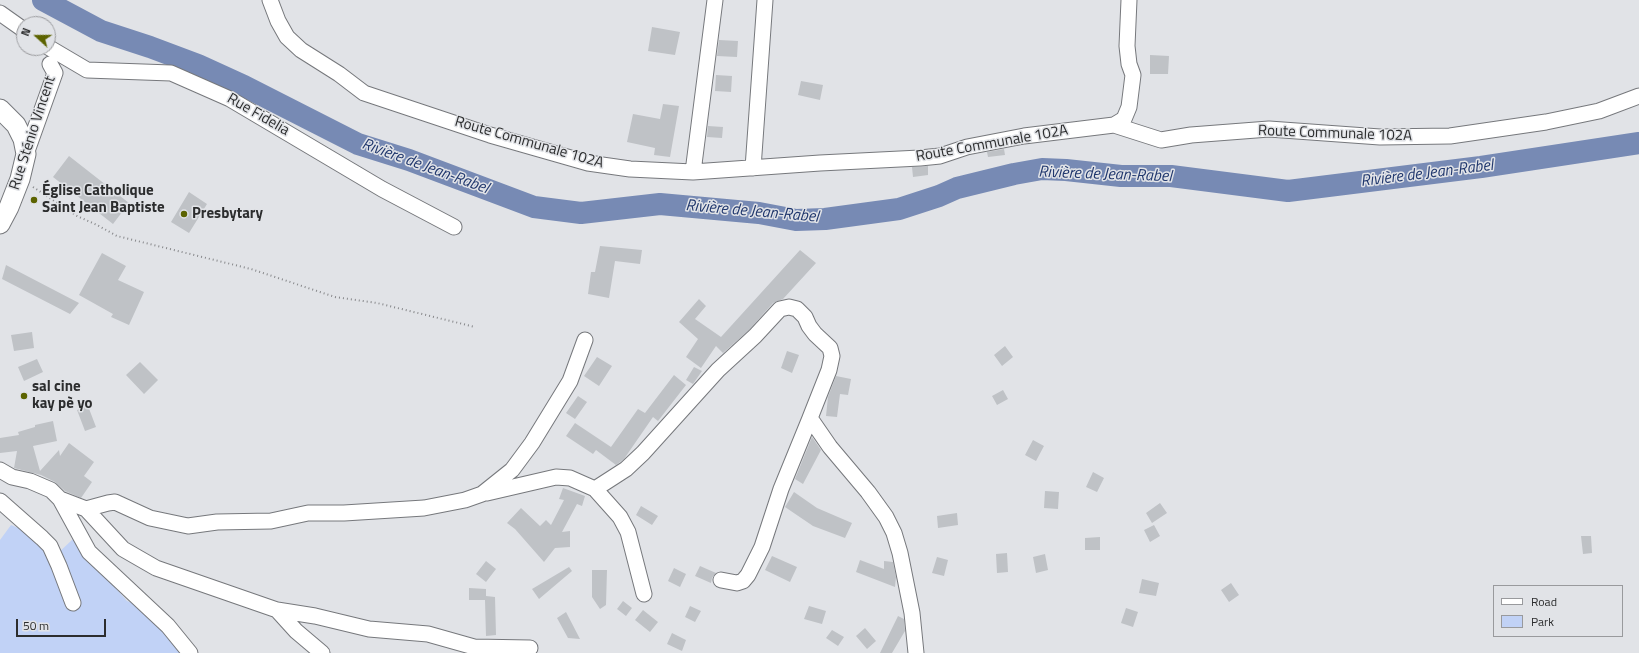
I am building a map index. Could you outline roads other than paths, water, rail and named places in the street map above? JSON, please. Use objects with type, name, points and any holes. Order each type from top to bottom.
[{"type":"main road","points":[[0,109],[16,125],[23,139],[26,154]]},
{"type":"main road","name":"Rue Sténio Vincent","points":[[0,224],[4,204],[20,179],[26,154]]},
{"type":"street","name":"Route Communale 102A","points":[[270,0],[278,21],[287,37],[301,50],[339,74],[364,93],[490,135],[588,163],[630,169],[693,172],[920,158],[940,156],[967,147],[1024,136],[1114,125],[1161,140],[1191,135],[1269,129],[1380,137],[1450,136],[1546,122],[1599,112],[1639,96]]},
{"type":"street","points":[[693,172],[715,0]]},
{"type":"street","points":[[753,168],[765,0]]},
{"type":"street","points":[[1114,125],[1124,119],[1129,107],[1133,75],[1129,64],[1127,46],[1129,0]]},
{"type":"street","points":[[0,13],[16,24]]},
{"type":"street","name":"Rue Fidelia","points":[[56,52],[87,70],[171,73],[230,98],[382,189],[454,227]]},
{"type":"street","name":"Rue Sténio Vincent","points":[[26,154],[55,73],[50,64]]},
{"type":"street","points":[[595,489],[626,469],[718,370],[756,336],[780,309],[789,307],[797,309],[805,317],[809,326],[830,348],[832,356],[829,370],[784,482],[762,547],[751,570],[743,580],[737,583],[721,580]]},
{"type":"street","points":[[482,494],[512,470],[532,443],[570,381],[585,340]]},
{"type":"street","points":[[810,418],[830,447],[868,492],[886,517],[894,533],[900,553],[912,613],[916,653]]},
{"type":"street","points":[[0,470],[12,477],[30,481],[51,490],[60,499],[89,552],[168,626],[190,653]]},
{"type":"street","points":[[86,509],[115,502],[150,518],[188,526],[217,522],[271,521],[308,513],[344,513],[424,508],[465,500],[540,479],[556,477],[570,478],[595,489],[620,517],[628,532],[644,594]]},
{"type":"street","points":[[60,499],[86,509],[123,549],[156,568],[277,610],[315,616],[369,629],[428,634],[474,647],[530,648]]},
{"type":"street","points":[[0,501],[50,546],[73,604]]},
{"type":"street","points":[[277,610],[296,631],[322,653]]},
{"type":"waterway","name":"Rivière de Jean-Rabel","points":[[43,0],[101,31],[198,65],[244,86],[358,144],[409,160],[534,207],[581,213],[660,204],[759,213],[796,220],[825,219],[899,209],[939,196],[957,188],[1014,174],[1042,169],[1121,176],[1171,176],[1288,191],[1481,167],[1639,143]]},
{"type":"place","name":"Église Catholique Saint Jean Baptiste","points":[[34,200]]},
{"type":"place","name":"Presbytary","points":[[184,214]]},
{"type":"place","name":"sal cine kay pè yo","points":[[24,396]]}]
